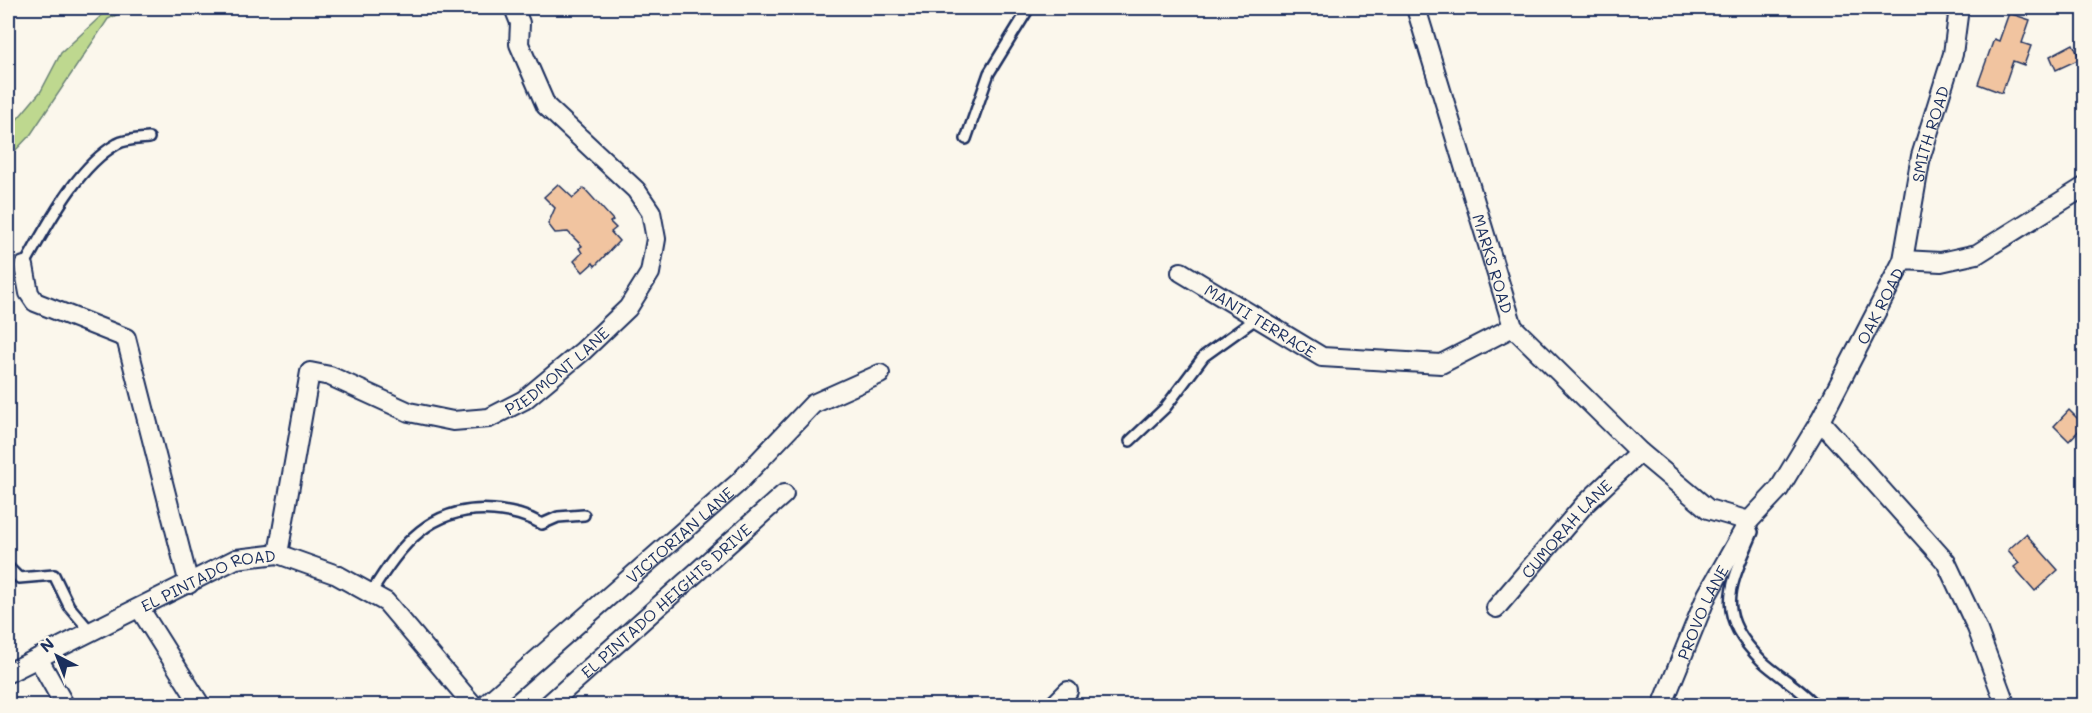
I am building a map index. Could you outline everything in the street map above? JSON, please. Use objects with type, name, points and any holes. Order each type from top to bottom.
[{"type":"street","name":"PIEDMONT LANE","points":[[278,554],[310,372],[330,376],[409,412],[453,421],[489,418],[524,400],[583,351],[628,308],[650,273],[656,239],[651,212],[627,181],[546,106],[519,44],[520,22],[514,8]]},
{"type":"street","name":"MARKS ROAD","points":[[1416,8],[1513,327],[1640,452],[1708,509],[1749,521]]},
{"type":"street","name":"SMITH ROAD","points":[[1903,260],[1921,156],[1953,54],[1959,8]]},
{"type":"street","name":"OAK ROAD","points":[[1749,521],[1779,489],[1821,421],[1903,260],[1941,262],[1977,254],[2085,187]]},
{"type":"street","points":[[24,267],[29,293],[35,303],[126,338],[189,584]]},
{"type":"street","name":"MANTI TERRACE","points":[[1181,272],[1322,357],[1441,364],[1513,327]]},
{"type":"street","name":"VICTORIAN LANE","points":[[484,705],[738,483],[813,404],[880,374]]},
{"type":"street","points":[[1821,421],[1946,562],[1977,628],[2006,705]]},
{"type":"street","name":"CUMORAH LANE","points":[[1496,608],[1584,505],[1640,452]]},
{"type":"street","name":"EL PINTADO HEIGHTS DRIVE","points":[[547,705],[784,494]]},
{"type":"street","name":"PROVO LANE","points":[[1662,705],[1707,595],[1749,521]]},
{"type":"street","name":"EL PINTADO ROAD","points":[[8,673],[236,559],[278,554],[337,575],[386,602],[474,705]]},
{"type":"street","points":[[140,609],[201,705]]},
{"type":"street","points":[[38,658],[65,705]]},
{"type":"street","points":[[1053,705],[1068,691]]},
{"type":"lane","points":[[966,139],[989,73],[1029,8]]},
{"type":"lane","points":[[24,267],[46,224],[98,158],[118,143],[149,138]]},
{"type":"lane","points":[[1130,441],[1165,408],[1204,356],[1257,318]]},
{"type":"lane","points":[[370,593],[406,544],[440,517],[451,512],[465,509],[505,511],[526,515],[542,524],[558,517],[584,515]]},
{"type":"lane","points":[[1749,521],[1753,532],[1729,595],[1730,611],[1743,637],[1762,661],[1816,705]]},
{"type":"lane","points":[[8,567],[19,578],[54,575],[69,606],[91,633]]},
{"type":"green space","points":[[95,8],[130,8],[108,19],[31,134],[15,151],[8,143],[14,123],[41,91],[61,53],[101,16]]},
{"type":"building","points":[[2009,13],[2030,20],[2022,43],[2031,46],[2024,65],[2013,61],[2002,93],[1978,84],[1994,39],[1999,41]]},
{"type":"building","points":[[2073,44],[2080,59],[2056,70],[2050,56]]},
{"type":"building","points":[[558,184],[573,198],[584,188],[613,220],[610,222],[616,228],[611,232],[619,241],[595,266],[593,263],[583,272],[574,261],[582,253],[579,248],[582,246],[568,232],[555,233],[548,224],[555,208],[544,197]]},
{"type":"building","points":[[2069,410],[2084,425],[2069,441],[2054,426]]},
{"type":"building","points":[[2026,534],[2058,570],[2035,591],[2014,567],[2019,563],[2008,550]]}]
